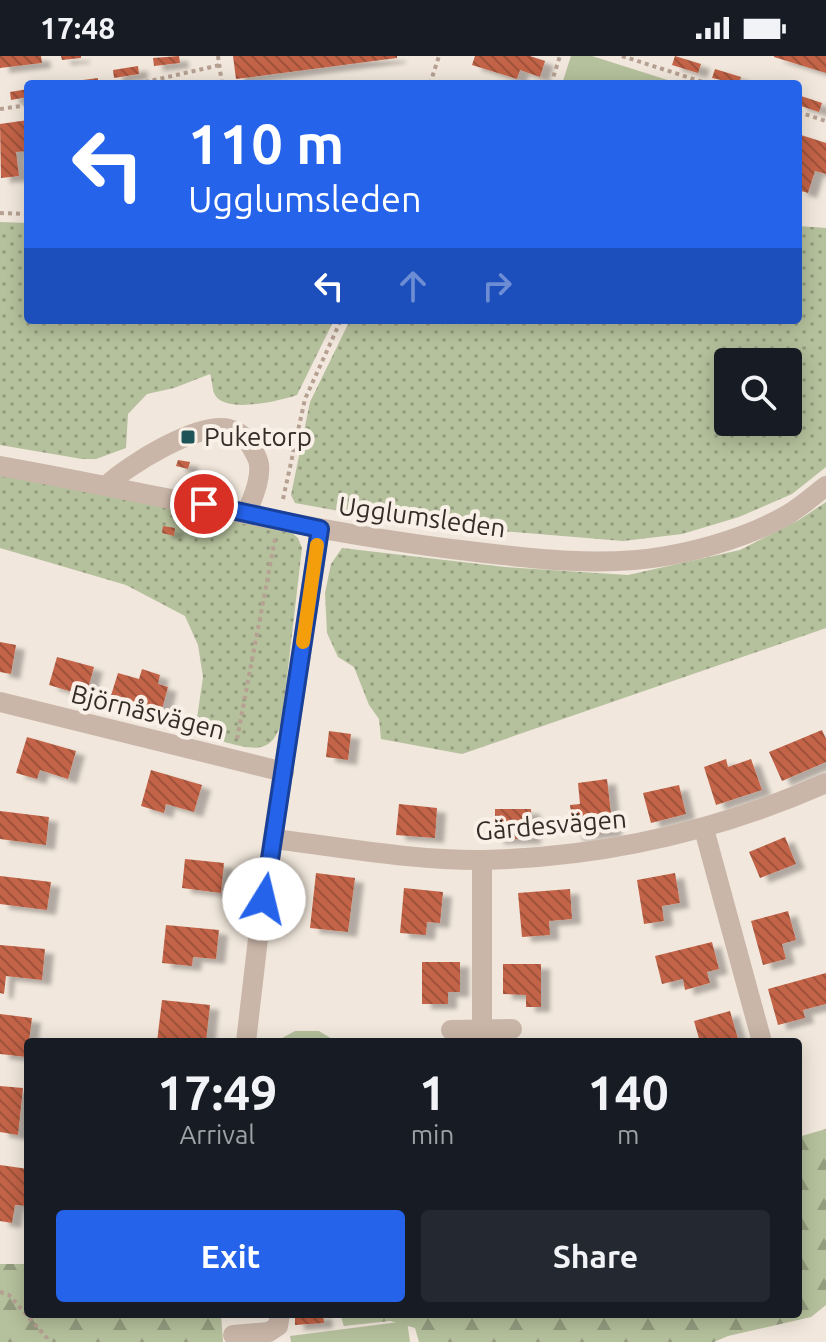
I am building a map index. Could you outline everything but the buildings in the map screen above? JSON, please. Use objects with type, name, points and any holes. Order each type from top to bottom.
[{"type":"street","points":[[107,485],[123,470],[188,437],[213,428],[229,429],[247,438],[259,465],[257,483],[247,513]]},
{"type":"street","name":"Ugglumsleden","points":[[0,466],[320,529],[404,543],[545,559],[618,560],[666,556],[714,544],[787,515],[826,486]]},
{"type":"street","points":[[247,1038],[320,529]]},
{"type":"street","name":"Björnåsvägen","points":[[0,702],[284,772]]},
{"type":"street","name":"Gärdesvägen","points":[[273,839],[482,860],[590,851],[704,829],[826,783]]},
{"type":"street","points":[[704,829],[761,1038]]},
{"type":"street","points":[[482,860],[482,1030]]},
{"type":"street","points":[[451,1030],[512,1029]]},
{"type":"street","points":[[231,1318],[233,1338],[269,1332],[278,1326],[279,1318]]},
{"type":"path","points":[[218,56],[222,80]]},
{"type":"path","points":[[431,80],[439,56]]},
{"type":"path","points":[[552,80],[560,56]]},
{"type":"path","points":[[622,56],[697,80]]},
{"type":"path","points":[[154,80],[220,65]]},
{"type":"path","points":[[0,109],[24,106]]},
{"type":"path","points":[[802,113],[826,121]]},
{"type":"path","points":[[0,213],[24,214]]},
{"type":"path","points":[[0,1292],[9,1295],[24,1312]]},
{"type":"path","points":[[29,1318],[48,1342]]},
{"type":"green space","points":[[571,56],[592,56],[667,80],[563,80]]},
{"type":"green space","points":[[0,222],[24,223],[24,324],[332,324],[297,395],[252,404],[228,403],[219,400],[214,393],[210,374],[174,388],[147,394],[128,414],[126,448],[96,459],[0,445]]},
{"type":"green space","points":[[802,226],[826,228],[826,467],[792,494],[739,517],[682,534],[623,541],[405,523],[295,503],[291,495],[310,402],[348,324],[802,324]]},
{"type":"green space","points":[[443,324],[512,324],[443,326]]},
{"type":"green space","points":[[0,472],[289,530],[298,538],[302,548],[282,720],[271,742],[258,748],[250,747],[195,732],[203,677],[198,645],[185,616],[126,585],[0,548]]},
{"type":"green space","points":[[826,502],[826,628],[462,754],[381,739],[379,719],[369,705],[354,667],[338,657],[327,633],[325,593],[331,564],[342,548],[505,567],[628,575],[740,550],[799,520]]},
{"type":"green space","points":[[295,1031],[319,1031],[330,1038],[282,1038]]},
{"type":"green space","points":[[826,1129],[826,1305],[811,1317],[714,1342],[419,1342],[415,1328],[390,1321],[344,1326],[341,1318],[802,1318],[802,1136]]},
{"type":"green space","points":[[0,1264],[24,1264],[24,1318],[221,1318],[223,1342],[0,1342]]},
{"type":"green space","points":[[407,1321],[410,1342],[291,1342],[290,1336]]},
{"type":"slow traffic","points":[[303,642],[317,545]]},
{"type":"place","name":"Puketorp","points":[[188,437]]},
{"type":"route","points":[[204,504],[320,529],[264,899]]}]
